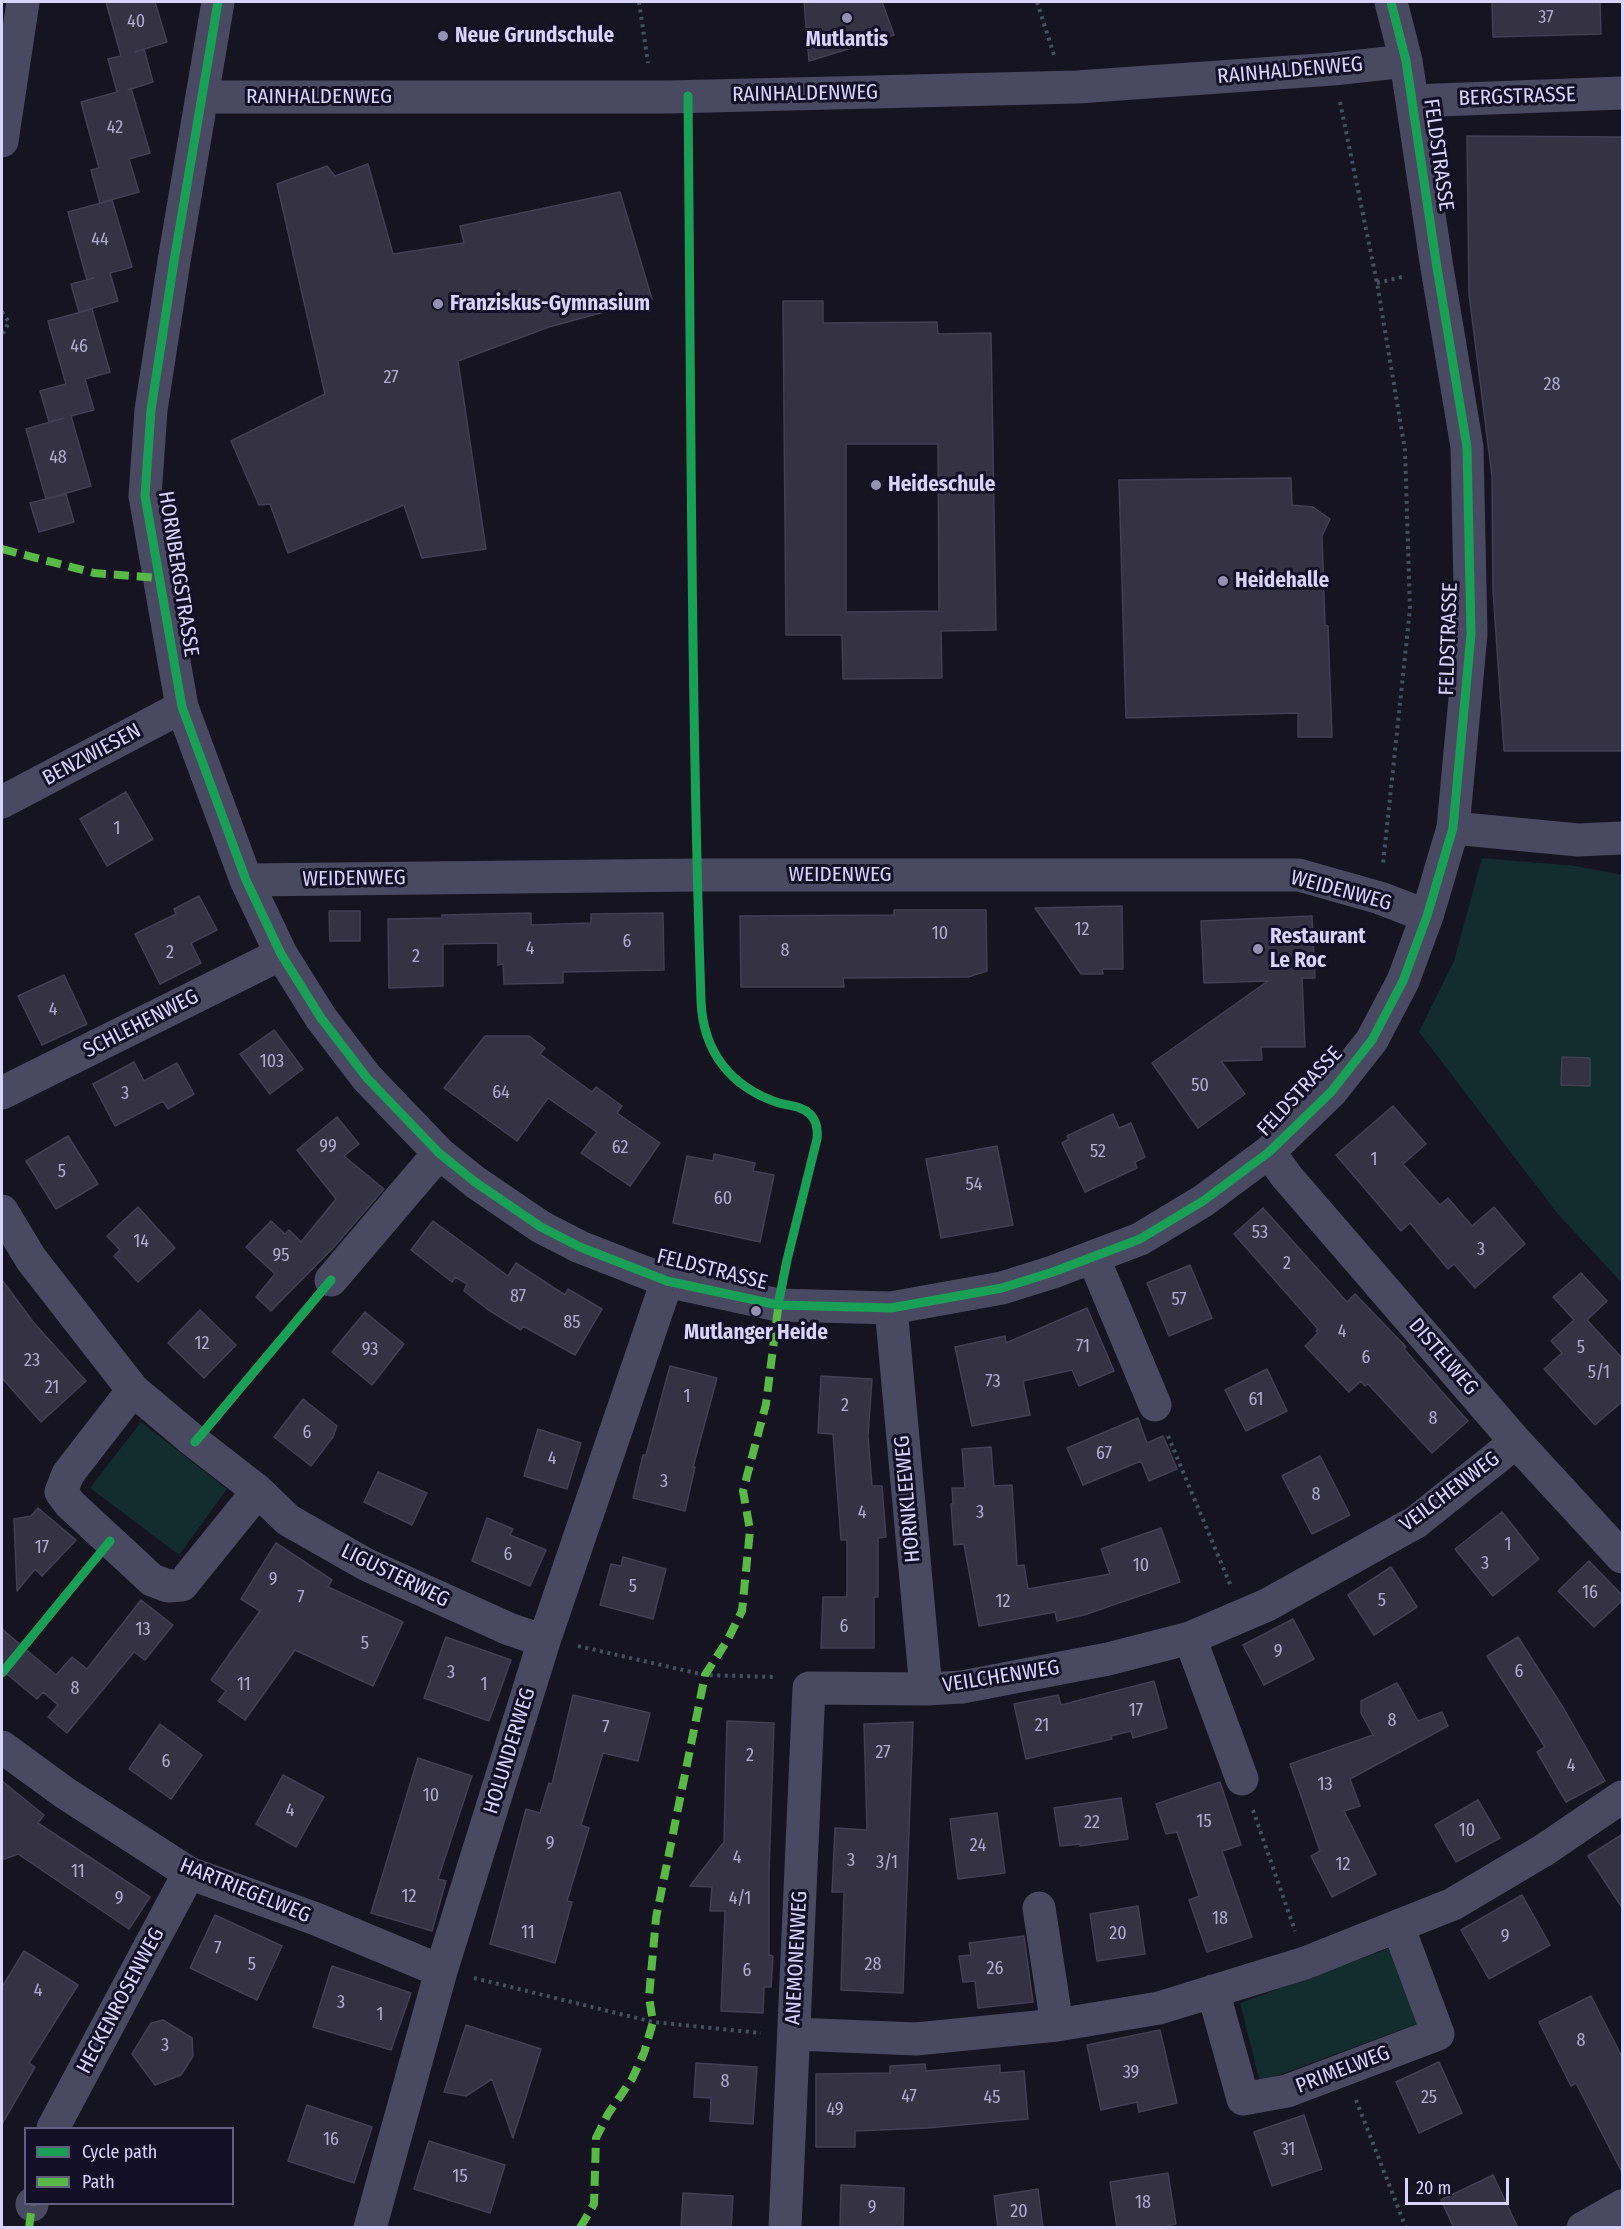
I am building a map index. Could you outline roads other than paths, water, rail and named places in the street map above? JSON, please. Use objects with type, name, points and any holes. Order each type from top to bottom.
[{"type":"street","points":[[2,141],[23,2]]},
{"type":"street","name":"HORNBERGSTRASSE","points":[[218,2],[151,410],[145,496],[182,707],[246,880],[281,954],[321,1018]]},
{"type":"street","name":"FELDSTRASSE","points":[[321,1018],[367,1078],[439,1153],[475,1182],[541,1227],[580,1247],[668,1281],[778,1305],[891,1308],[1002,1288],[1140,1239],[1203,1201],[1269,1152],[1331,1092],[1372,1040],[1403,981],[1427,916],[1453,828],[1471,634],[1467,447],[1406,61],[1391,2]]},
{"type":"street","name":"RAINHALDENWEG","points":[[202,97],[653,97],[1065,87],[1333,69],[1406,61]]},
{"type":"street","name":"BERGSTRASSE","points":[[1412,101],[1623,93]]},
{"type":"street","name":"BENZWIESEN","points":[[2,802],[182,707]]},
{"type":"street","points":[[1453,828],[1578,840],[1623,838]]},
{"type":"street","name":"WEIDENWEG","points":[[246,880],[697,875],[1299,875],[1380,898],[1427,916]]},
{"type":"street","name":"SCHLEHENWEG","points":[[2,1093],[281,954]]},
{"type":"street","name":"DISTELWEG","points":[[1269,1152],[1287,1177],[1516,1442],[1623,1557]]},
{"type":"street","points":[[331,1280],[439,1153]]},
{"type":"street","name":"LIGUSTERWEG","points":[[2,1212],[32,1259],[134,1390],[258,1491],[288,1520],[366,1565],[509,1629],[544,1641]]},
{"type":"street","points":[[1093,1257],[1155,1406]]},
{"type":"street","name":"HOLUNDERWEG","points":[[370,2228],[441,1971],[544,1641],[668,1281]]},
{"type":"street","name":"HORNKLEEWEG","points":[[891,1308],[926,1689]]},
{"type":"street","points":[[134,1390],[68,1474],[60,1492],[69,1504],[152,1580],[168,1586],[182,1585],[258,1491]]},
{"type":"street","name":"VEILCHENWEG","points":[[809,1688],[962,1687],[1108,1659],[1190,1638],[1267,1605],[1416,1522],[1516,1442]]},
{"type":"street","points":[[1190,1638],[1242,1779]]},
{"type":"street","name":"ANEMONENWEG","points":[[785,2228],[809,1688]]},
{"type":"street","name":"HARTRIEGELWEG","points":[[2,1747],[65,1793],[189,1873],[316,1919],[441,1971]]},
{"type":"street","points":[[794,2034],[916,2039],[1057,2025],[1159,2008],[1305,1963],[1453,1904],[1544,1850],[1623,1797]]},
{"type":"street","name":"HECKENROSENWEG","points":[[54,2127],[189,1873]]},
{"type":"street","points":[[1039,1908],[1057,2025]]},
{"type":"street","name":"PRIMELWEG","points":[[1213,1991],[1243,2099],[1287,2091],[1438,2034],[1398,1926]]},
{"type":"street","points":[[1582,2228],[1623,2206]]},
{"type":"place","name":"Mutlantis","points":[[847,18]]},
{"type":"place","name":"Neue Grundschule","points":[[443,36]]},
{"type":"place","name":"Franziskus-Gymnasium","points":[[438,304]]},
{"type":"place","name":"Heideschule","points":[[876,485]]},
{"type":"place","name":"Heidehalle","points":[[1223,581]]},
{"type":"place","name":"Restaurant Le Roc","points":[[1258,949]]},
{"type":"place","name":"Mutlanger Heide","points":[[756,1311]]}]
